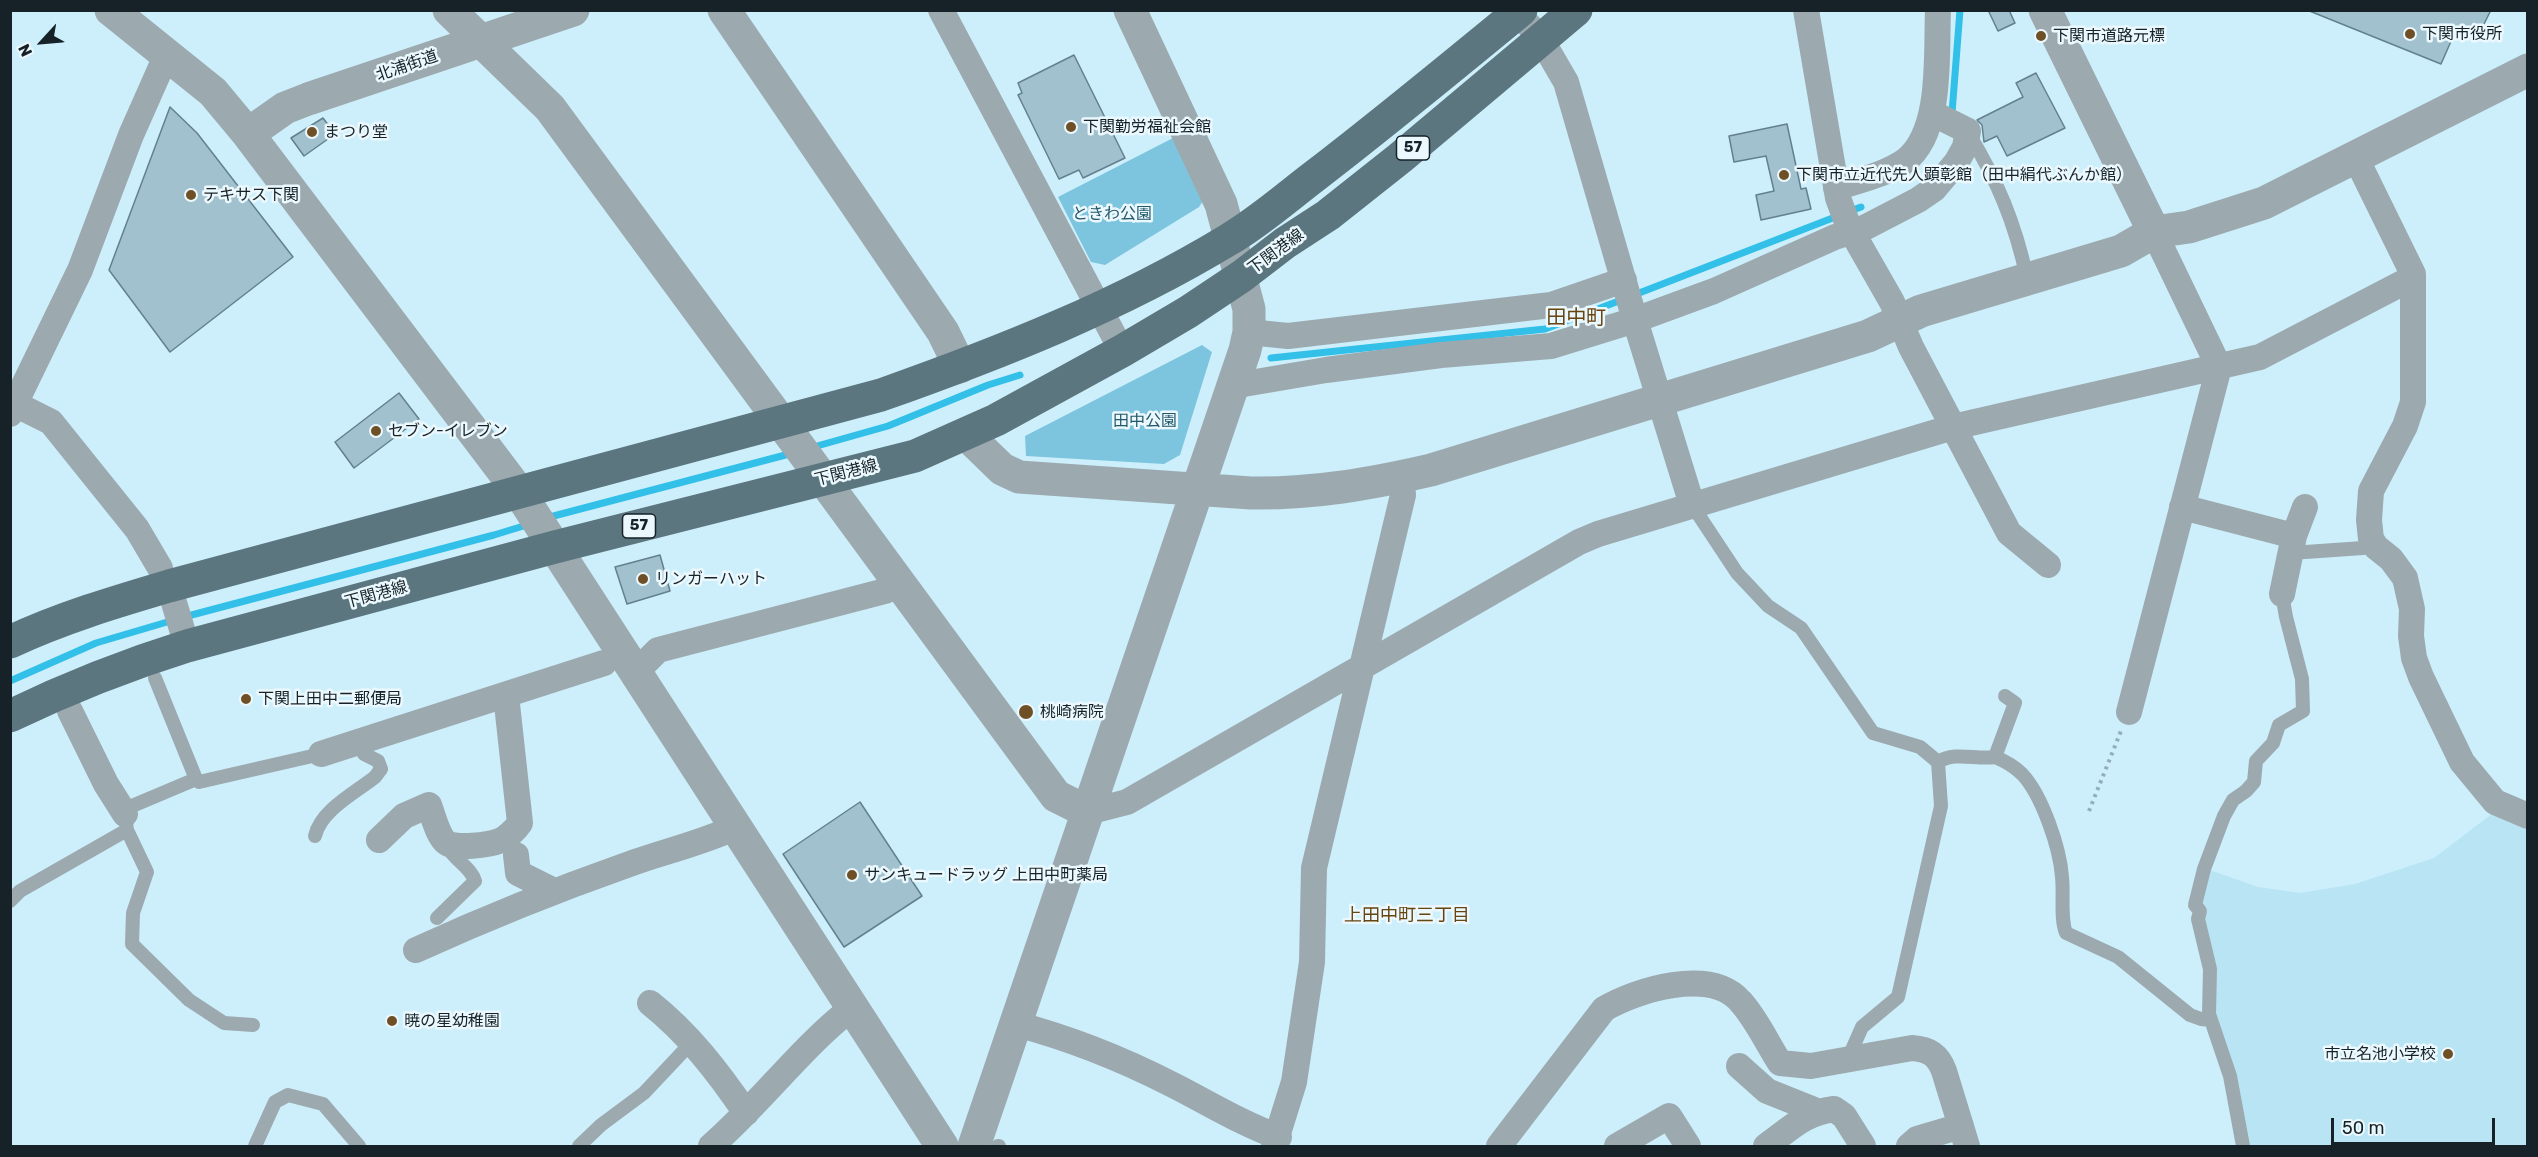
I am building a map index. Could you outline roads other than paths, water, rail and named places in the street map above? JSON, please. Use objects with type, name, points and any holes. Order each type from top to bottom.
[{"type":"main road","name":"下関港線","points":[[10,642],[94,609],[168,586],[915,456],[966,435],[1122,351],[1188,312],[1242,276],[1400,158],[1576,10]]},
{"type":"main road","name":"下関港線","points":[[10,716],[61,692],[147,658],[185,639],[537,521],[785,428],[960,367],[1100,309],[1229,240],[1371,132],[1520,12]]},
{"type":"street","points":[[111,10],[213,92],[248,134],[537,521],[942,1146]]},
{"type":"street","points":[[449,10],[550,108],[1056,796],[1088,812],[1127,802],[1579,542],[1598,534],[1953,427],[2219,367],[2271,353],[2412,278]]},
{"type":"street","name":"北浦街道","points":[[248,134],[293,105],[573,10]]},
{"type":"street","points":[[724,10],[943,332],[960,367]]},
{"type":"street","points":[[941,10],[1122,351]]},
{"type":"street","points":[[974,1146],[1199,488],[1249,332],[1249,309],[1242,276],[1229,240],[1221,204],[1130,10]]},
{"type":"street","points":[[1806,10],[1837,193],[1850,228],[1892,302],[1953,427],[2009,533],[2048,565]]},
{"type":"street","points":[[1837,193],[1904,162],[1919,146],[1932,113],[1938,10]]},
{"type":"street","points":[[2045,10],[2219,367],[2128,712]]},
{"type":"street","points":[[1520,12],[1541,39],[1566,82],[1692,505]]},
{"type":"street","points":[[166,56],[131,135],[80,270],[13,409],[51,422],[137,529],[168,586],[185,639]]},
{"type":"street","points":[[966,435],[1002,469],[1019,477],[1251,493],[1294,493],[1339,489],[1431,470],[1868,336],[1920,311],[2121,251],[2154,232],[2189,227],[2264,204],[2528,70]]},
{"type":"street","points":[[1232,386],[1326,370],[1441,355],[1551,346],[1634,316],[1714,291],[1850,228],[1899,211],[1934,189],[1956,163],[1965,147],[1968,131],[1932,113]]},
{"type":"street","points":[[2356,158],[2413,274],[2412,402],[2405,426],[2371,491],[2369,520],[2373,542],[2391,559],[2404,578],[2412,609],[2411,636],[2414,658],[2462,762],[2495,802],[2528,816]]},
{"type":"street","points":[[1249,332],[1288,336],[1551,305],[1625,283]]},
{"type":"street","points":[[1016,1024],[1044,1032],[1139,1069],[1276,1142],[1294,1082],[1312,962],[1314,868],[1403,495],[1401,477]]},
{"type":"street","points":[[2182,507],[2293,544]]},
{"type":"street","points":[[2282,594],[2293,544],[2305,507]]},
{"type":"street","points":[[635,673],[658,650],[885,591],[900,584]]},
{"type":"street","points":[[321,754],[604,663]]},
{"type":"street","points":[[379,840],[404,816],[429,805],[445,843],[458,847],[500,841],[520,823],[506,695]]},
{"type":"street","points":[[70,711],[126,822]]},
{"type":"street","points":[[416,950],[485,918],[555,891],[657,854],[708,840],[736,827]]},
{"type":"street","points":[[516,855],[518,873],[555,891]]},
{"type":"street","points":[[1499,1146],[1605,1009],[1621,999],[1663,986],[1699,984],[1722,989],[1739,999],[1780,1063],[1811,1066],[1912,1048],[1924,1049],[1940,1059],[1964,1136],[1917,1139],[1909,1146]]},
{"type":"street","points":[[650,1003],[671,1020],[708,1060],[746,1113]]},
{"type":"street","points":[[711,1146],[746,1113],[825,1028],[853,1007]]},
{"type":"street","points":[[1739,1066],[1767,1091],[1817,1111]]},
{"type":"street","points":[[1766,1146],[1797,1122],[1817,1111],[1834,1109],[1844,1116],[1863,1146]]},
{"type":"street","points":[[1617,1146],[1669,1116],[1688,1146]]},
{"type":"lane","points":[[1968,131],[2008,207],[2027,278]]},
{"type":"lane","points":[[1692,505],[1737,573],[1768,606],[1800,628],[1873,733],[1920,747],[1938,762],[1941,806],[1898,997],[1862,1027],[1847,1061]]},
{"type":"lane","points":[[2293,544],[2363,548],[2373,542]]},
{"type":"lane","points":[[2243,1146],[2230,1076],[2208,1008],[2210,969],[2198,919],[2200,911],[2195,905],[2204,869],[2228,808],[2233,800],[2254,782],[2256,761],[2273,743],[2279,725],[2303,711],[2302,679],[2282,594]]},
{"type":"lane","points":[[155,678],[199,782],[321,754]]},
{"type":"lane","points":[[1995,757],[2016,703],[2005,696]]},
{"type":"lane","points":[[315,836],[324,818],[381,770],[378,761],[364,754],[357,742]]},
{"type":"lane","points":[[1938,762],[1967,755],[1995,757],[2007,762],[2023,775],[2047,820],[2062,873],[2066,933],[2118,957],[2190,1015],[2211,1020]]},
{"type":"lane","points":[[10,901],[27,887],[126,822],[132,806],[196,779]]},
{"type":"lane","points":[[126,822],[147,872],[133,913],[132,944],[189,1000],[224,1023],[253,1025]]},
{"type":"lane","points":[[436,918],[475,881],[466,866],[450,852],[445,843]]},
{"type":"lane","points":[[579,1146],[601,1125],[644,1093],[692,1042]]},
{"type":"lane","points":[[255,1146],[275,1102],[288,1095],[323,1104],[359,1146]]},
{"type":"waterway","points":[[1952,113],[1960,10]]},
{"type":"waterway","points":[[1634,295],[1861,207]]},
{"type":"waterway","points":[[1271,358],[1545,329],[1624,299]]},
{"type":"waterway","points":[[810,448],[888,426],[988,385],[1020,375]]},
{"type":"waterway","points":[[546,518],[793,453]]},
{"type":"waterway","points":[[184,617],[530,524]]},
{"type":"waterway","points":[[10,681],[96,643],[174,620]]},
{"type":"place","name":"下関市役所","points":[[2410,34]]},
{"type":"place","name":"下関市道路元標","points":[[2041,36]]},
{"type":"place","name":"下関勤労福祉会館","points":[[1071,127]]},
{"type":"place","name":"まつり堂","points":[[312,132]]},
{"type":"place","name":"下関市立近代先人顕彰館（田中絹代ぶんか館）","points":[[1784,175]]},
{"type":"place","name":"テキサス下関","points":[[191,195]]},
{"type":"place","name":"セブン-イレブン","points":[[376,431]]},
{"type":"place","name":"リンガーハット","points":[[643,579]]},
{"type":"place","name":"下関上田中二郵便局","points":[[246,699]]},
{"type":"place","name":"桃崎病院","points":[[1026,712]]},
{"type":"place","name":"サンキュードラッグ 上田中町薬局","points":[[852,875]]},
{"type":"place","name":"暁の星幼稚園","points":[[392,1021]]},
{"type":"place","name":"市立名池小学校","points":[[2448,1054]]},
{"type":"district","name":"田中町","points":[[1576,318]]},
{"type":"district","name":"上田中町三丁目","points":[[1407,916]]},
{"type":"park label","name":"ときわ公園","points":[[1112,214]]},
{"type":"park label","name":"田中公園","points":[[1145,421]]}]
